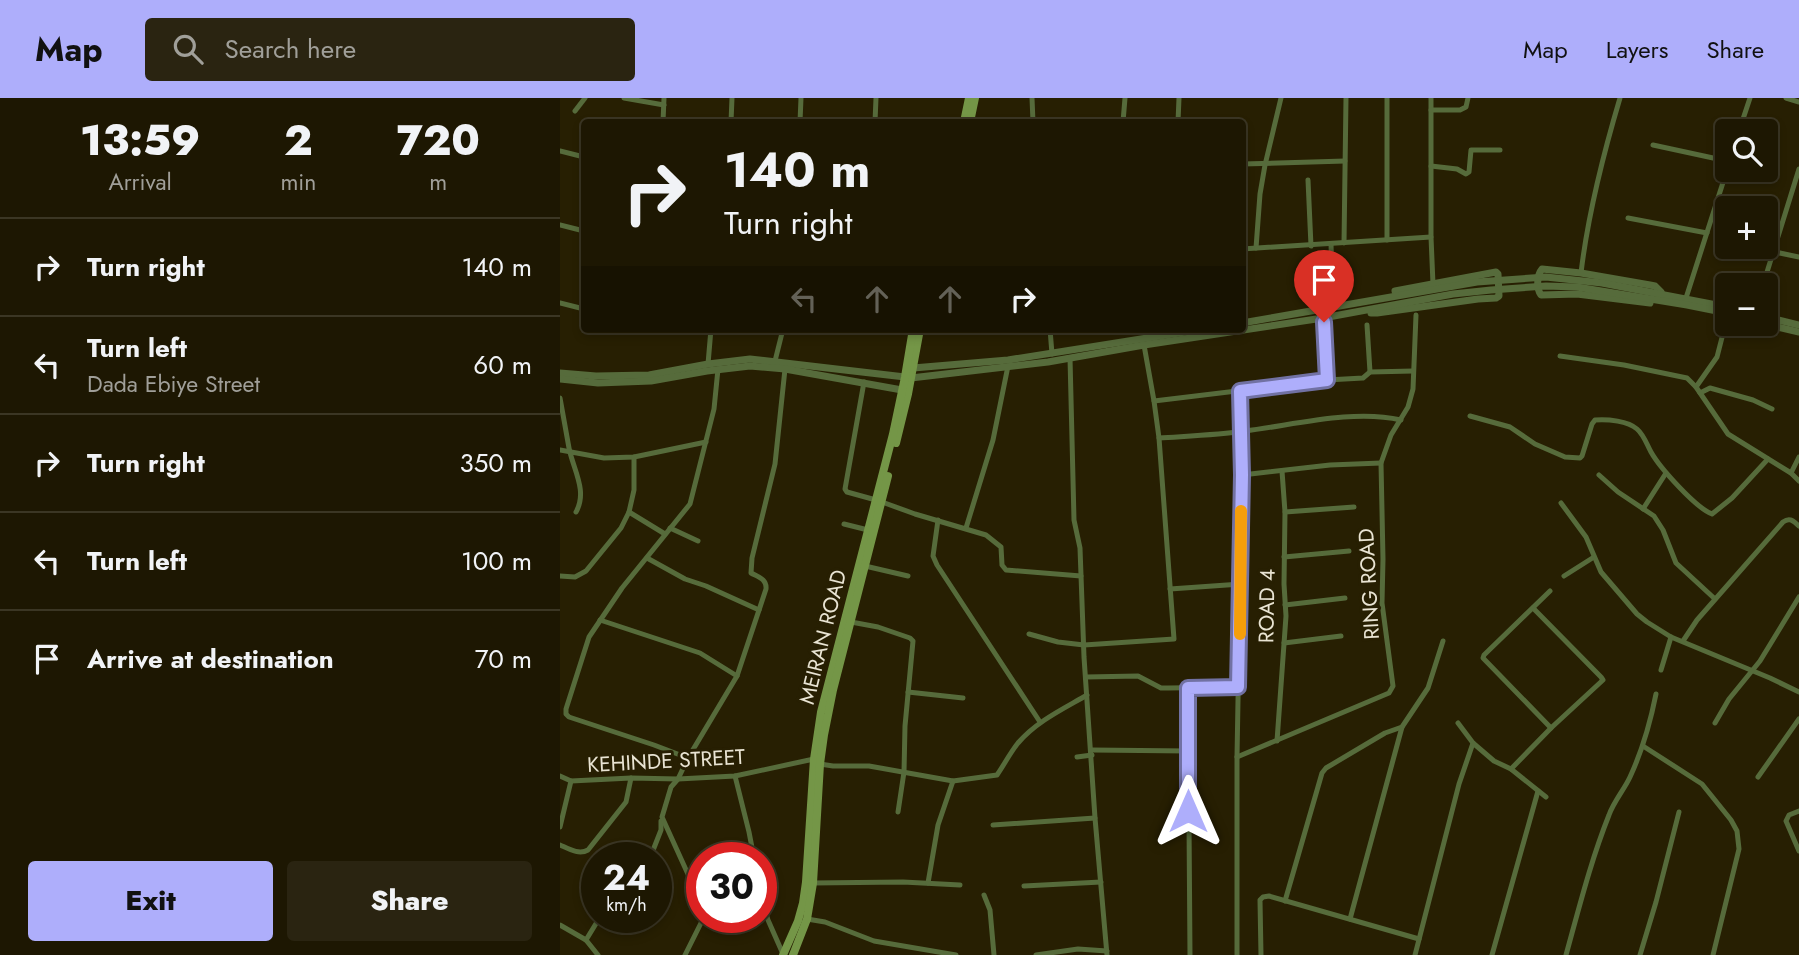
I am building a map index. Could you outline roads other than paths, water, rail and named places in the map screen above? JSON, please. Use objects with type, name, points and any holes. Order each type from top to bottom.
[{"type":"main road","points":[[965,119],[969,98]]},
{"type":"main road","points":[[971,119],[975,98]]},
{"type":"main road","name":"MEIRAN ROAD","points":[[783,955],[803,903],[821,712],[868,530],[905,409],[913,333]]},
{"type":"main road","name":"MEIRAN ROAD","points":[[793,955],[807,919],[813,883],[817,762],[865,566],[902,390],[913,368],[919,333]]},
{"type":"street","points":[[575,111],[585,98]]},
{"type":"street","points":[[624,98],[664,102]]},
{"type":"street","points":[[731,119],[732,98]]},
{"type":"street","points":[[800,119],[801,98]]},
{"type":"street","points":[[875,119],[876,98]]},
{"type":"street","points":[[1032,98],[1033,119]]},
{"type":"street","points":[[1122,119],[1125,98]]},
{"type":"street","points":[[1178,119],[1179,98]]},
{"type":"street","points":[[1256,248],[1260,194],[1281,98]]},
{"type":"street","points":[[1344,243],[1346,98]]},
{"type":"street","points":[[1387,98],[1387,240]]},
{"type":"street","points":[[1431,98],[1433,284]]},
{"type":"street","points":[[1431,110],[1460,110],[1466,107],[1468,98]]},
{"type":"street","points":[[1581,273],[1599,174],[1620,98]]},
{"type":"street","points":[[1744,119],[1750,98]]},
{"type":"street","points":[[1786,98],[1799,102]]},
{"type":"street","points":[[1653,145],[1715,158]]},
{"type":"street","points":[[1431,166],[1457,169],[1466,174],[1469,172],[1471,150],[1500,150]]},
{"type":"street","points":[[560,151],[581,156]]},
{"type":"street","points":[[1246,164],[1345,161]]},
{"type":"street","points":[[1778,242],[1799,169]]},
{"type":"street","points":[[1308,180],[1311,246]]},
{"type":"street","points":[[1686,298],[1723,182]]},
{"type":"street","points":[[1628,218],[1707,233]]},
{"type":"street","points":[[560,225],[581,230]]},
{"type":"street","points":[[1246,249],[1431,237]]},
{"type":"street","points":[[1331,244],[1333,308]]},
{"type":"street","points":[[1778,253],[1799,257]]},
{"type":"street","points":[[1656,300],[1647,303],[1577,294],[1541,295],[1538,275],[1542,269],[1581,273],[1650,285],[1661,293]]},
{"type":"street","points":[[1363,311],[1377,313],[1496,298],[1499,296],[1498,274],[1496,272],[1383,294],[1364,301]]},
{"type":"street","points":[[1246,322],[1491,280],[1602,283],[1715,304]]},
{"type":"street","points":[[1246,329],[1546,281],[1687,305],[1715,313]]},
{"type":"street","points":[[560,303],[581,308]]},
{"type":"street","name":"RING ROAD","points":[[1237,757],[1389,693],[1393,685],[1382,603],[1381,463],[1391,436],[1408,407],[1413,389],[1416,315]]},
{"type":"street","points":[[1778,320],[1799,325]]},
{"type":"street","points":[[1324,322],[1327,380]]},
{"type":"street","points":[[1367,325],[1370,372]]},
{"type":"street","points":[[1778,327],[1799,332]]},
{"type":"street","points":[[708,364],[711,333]]},
{"type":"street","points":[[775,361],[782,333]]},
{"type":"street","points":[[1050,333],[1052,354]]},
{"type":"street","points":[[913,368],[1052,354],[1173,333]]},
{"type":"street","points":[[560,373],[596,376],[641,375],[750,359],[908,378],[1070,358],[1221,333]]},
{"type":"street","points":[[1696,387],[1717,357],[1722,336]]},
{"type":"street","points":[[1029,634],[1058,642],[1084,645],[1172,640],[1175,637],[1159,438],[1144,345]]},
{"type":"street","points":[[1560,356],[1682,376],[1696,387],[1728,434],[1791,473],[1799,481]]},
{"type":"street","points":[[1036,955],[1078,948],[1107,953],[1087,695],[1080,548],[1074,520],[1070,358]]},
{"type":"street","points":[[560,379],[598,383],[634,382],[750,366],[785,369],[902,390]]},
{"type":"street","points":[[966,528],[993,440],[1009,366]]},
{"type":"street","points":[[688,758],[569,717],[566,709],[586,644],[600,620],[690,503],[715,409],[718,369]]},
{"type":"street","points":[[657,842],[671,787],[737,676],[767,584],[751,573],[752,558],[775,464],[785,369]]},
{"type":"street","points":[[1154,401],[1363,378],[1370,372],[1413,371]]},
{"type":"street","points":[[864,382],[845,486],[847,492],[986,535],[1001,547],[1002,565],[1006,570],[1081,576]]},
{"type":"street","points":[[1700,393],[1710,388],[1753,400],[1772,409]]},
{"type":"street","points":[[1237,955],[1242,475],[1240,391]]},
{"type":"street","points":[[560,398],[570,452],[580,485],[581,499],[576,512]]},
{"type":"street","points":[[1159,438],[1241,432],[1354,417],[1379,416],[1401,420]]},
{"type":"street","points":[[1471,416],[1510,427],[1535,444],[1565,457],[1575,458],[1582,456],[1595,420],[1630,424],[1641,433],[1666,473],[1712,514],[1732,498],[1768,459]]},
{"type":"street","points":[[560,450],[604,458],[634,457],[706,442]]},
{"type":"street","points":[[560,576],[575,577],[586,571],[614,538],[629,512],[634,490],[634,457]]},
{"type":"street","points":[[1791,473],[1799,457]]},
{"type":"street","points":[[1242,475],[1330,465],[1381,463]]},
{"type":"street","name":"ROAD 4","points":[[1276,741],[1285,605],[1282,471]]},
{"type":"street","points":[[1643,509],[1666,473]]},
{"type":"street","points":[[1599,475],[1618,492],[1654,516],[1664,530],[1676,564],[1715,599]]},
{"type":"street","points":[[1561,503],[1586,537],[1601,572],[1647,622],[1671,636],[1799,692]]},
{"type":"street","points":[[1285,512],[1354,507]]},
{"type":"street","points":[[629,512],[665,534]]},
{"type":"street","points":[[1683,641],[1697,620],[1783,522],[1791,519],[1799,526]]},
{"type":"street","points":[[938,520],[933,556],[937,565],[1040,722]]},
{"type":"street","points":[[844,524],[868,530]]},
{"type":"street","points":[[670,528],[698,541]]},
{"type":"street","points":[[1284,557],[1349,551]]},
{"type":"street","points":[[1564,576],[1594,557]]},
{"type":"street","points":[[647,558],[685,579],[759,610]]},
{"type":"street","points":[[865,566],[908,576]]},
{"type":"street","points":[[1170,589],[1241,583]]},
{"type":"street","points":[[1550,591],[1483,658],[1551,728]]},
{"type":"street","points":[[1715,723],[1729,699],[1760,661],[1799,597]]},
{"type":"street","points":[[1285,605],[1345,598]]},
{"type":"street","points":[[1511,769],[1602,680],[1533,608]]},
{"type":"street","points":[[600,620],[700,653],[737,676]]},
{"type":"street","points":[[851,622],[878,627],[913,641],[905,726],[904,772],[898,812]]},
{"type":"street","points":[[1284,643],[1341,636]]},
{"type":"street","points":[[1661,670],[1671,636]]},
{"type":"street","points":[[1350,919],[1402,727],[1428,688],[1443,641]]},
{"type":"street","points":[[1086,677],[1138,676],[1161,688],[1238,687]]},
{"type":"street","points":[[1188,688],[1190,955]]},
{"type":"street","points":[[908,692],[962,698]]},
{"type":"street","points":[[1566,955],[1583,890],[1610,811],[1643,746],[1656,694]]},
{"type":"street","name":"KEHINDE STREET","points":[[560,776],[571,781],[734,776],[817,762],[833,766],[869,766],[953,781],[997,775],[1014,748],[1040,722],[1087,695]]},
{"type":"street","points":[[1758,777],[1799,719]]},
{"type":"street","points":[[1458,723],[1473,743],[1494,761],[1511,769],[1546,797]]},
{"type":"street","points":[[1285,901],[1322,773],[1385,733],[1402,727]]},
{"type":"street","points":[[1415,955],[1459,784],[1473,743]]},
{"type":"street","points":[[1643,746],[1702,784],[1737,831],[1739,849],[1713,955]]},
{"type":"street","points":[[1077,757],[1092,752],[1188,751]]},
{"type":"street","points":[[734,776],[751,842]]},
{"type":"street","points":[[560,845],[578,852],[588,850],[626,802],[631,778]]},
{"type":"street","points":[[560,827],[571,781]]},
{"type":"street","points":[[928,883],[938,825],[953,781]]},
{"type":"street","points":[[1492,955],[1538,791]]},
{"type":"street","points":[[1799,811],[1788,816],[1786,821],[1799,851]]},
{"type":"street","points":[[1640,955],[1679,812]]},
{"type":"street","points":[[662,817],[686,869]]},
{"type":"street","points":[[993,825],[1096,818]]},
{"type":"street","points":[[813,883],[928,883],[960,886]]},
{"type":"street","points":[[1024,887],[1101,883]]},
{"type":"street","points":[[984,895],[990,910],[994,955]]},
{"type":"street","points":[[1261,955],[1263,897],[1419,939]]},
{"type":"street","points":[[807,919],[825,922],[874,941],[956,955]]},
{"type":"street","points":[[560,925],[586,940],[598,955]]},
{"type":"street","points":[[586,940],[590,933]]},
{"type":"street","points":[[685,955],[696,933]]},
{"type":"street","points":[[774,933],[783,955]]}]
